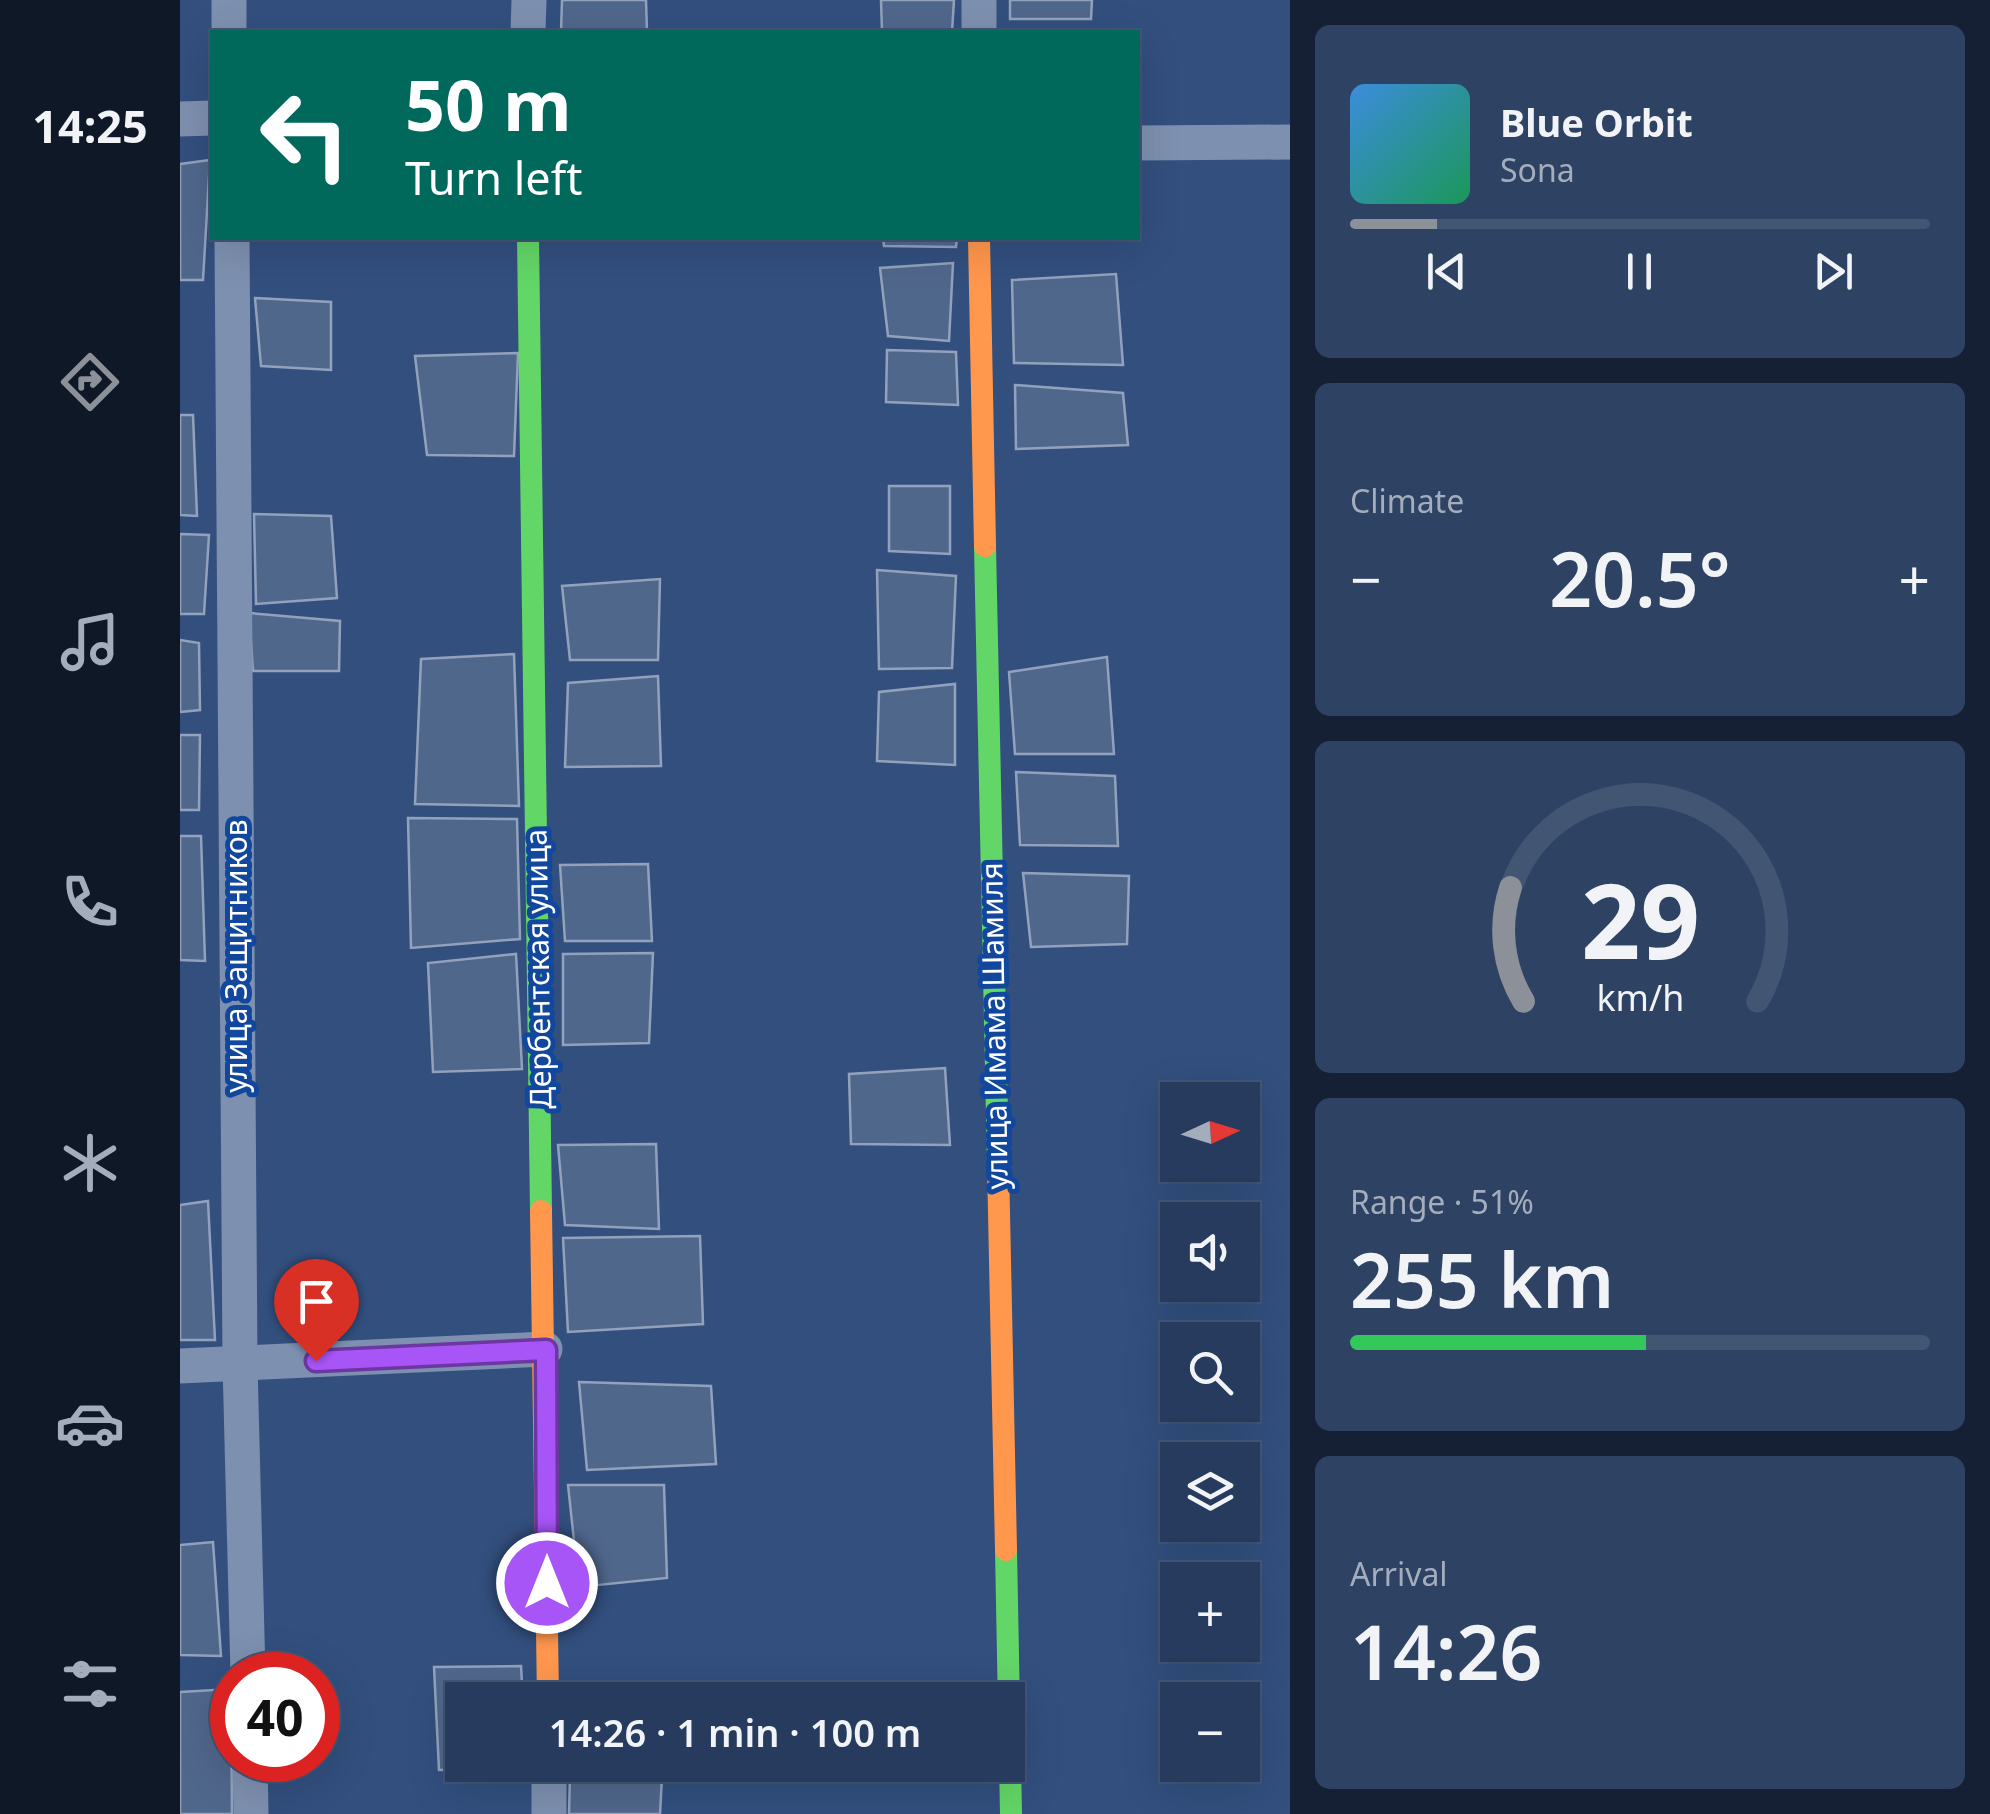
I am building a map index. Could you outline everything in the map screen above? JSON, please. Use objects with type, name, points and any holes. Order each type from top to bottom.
[{"type":"street","points":[[229,0],[230,30]]},
{"type":"street","points":[[528,30],[529,0]]},
{"type":"street","points":[[978,30],[979,0]]},
{"type":"street","points":[[180,119],[210,118]]},
{"type":"street","points":[[1140,143],[1290,142]]},
{"type":"street","name":"улица Защитников","points":[[232,240],[240,1364],[247,1652]]},
{"type":"street","name":"Дербентская улица","points":[[528,240],[548,1682]]},
{"type":"street","name":"улица Имама Шамиля","points":[[980,240],[1010,1814]]},
{"type":"street","points":[[180,1366],[546,1350]]},
{"type":"street","points":[[250,1782],[251,1814]]},
{"type":"street","points":[[549,1782],[549,1814]]},
{"type":"building","points":[[562,0],[646,0],[647,30],[561,30]]},
{"type":"building","points":[[881,0],[954,0],[952,30],[882,30]]},
{"type":"building","points":[[1010,0],[1092,0],[1091,19],[1010,19]]},
{"type":"building","points":[[210,160],[203,280],[180,280],[180,164]]},
{"type":"building","points":[[883,240],[957,240],[956,247],[884,246]]},
{"type":"building","points":[[953,263],[949,341],[888,336],[880,268]]},
{"type":"building","points":[[1116,274],[1123,365],[1014,363],[1012,280]]},
{"type":"building","points":[[255,298],[331,302],[331,370],[261,366]]},
{"type":"building","points":[[887,350],[956,352],[958,405],[886,402]]},
{"type":"building","points":[[518,353],[514,456],[427,455],[415,356]]},
{"type":"building","points":[[1015,385],[1123,393],[1128,445],[1016,449]]},
{"type":"building","points":[[180,415],[193,415],[197,516],[180,515]]},
{"type":"building","points":[[889,486],[950,486],[950,554],[889,551]]},
{"type":"building","points":[[254,514],[331,516],[337,598],[256,604]]},
{"type":"building","points":[[180,534],[209,535],[204,614],[180,614]]},
{"type":"building","points":[[877,570],[956,576],[952,668],[879,669]]},
{"type":"building","points":[[660,579],[658,660],[570,660],[562,586]]},
{"type":"building","points":[[249,613],[340,621],[339,671],[253,671]]},
{"type":"building","points":[[180,640],[199,643],[200,710],[180,712]]},
{"type":"building","points":[[514,654],[519,806],[415,804],[421,659]]},
{"type":"building","points":[[1107,657],[1114,754],[1015,754],[1009,672]]},
{"type":"building","points":[[658,676],[661,766],[565,767],[568,683]]},
{"type":"building","points":[[955,684],[955,765],[877,761],[879,692]]},
{"type":"building","points":[[180,735],[200,735],[199,810],[180,810]]},
{"type":"building","points":[[1016,772],[1115,776],[1118,846],[1020,845]]},
{"type":"building","points":[[408,818],[517,819],[520,939],[411,948]]},
{"type":"building","points":[[180,836],[201,836],[205,961],[180,960]]},
{"type":"building","points":[[648,864],[652,941],[565,941],[560,865]]},
{"type":"building","points":[[1023,873],[1129,876],[1127,944],[1031,947]]},
{"type":"building","points":[[653,953],[649,1043],[563,1045],[563,954]]},
{"type":"building","points":[[516,954],[522,1069],[433,1072],[428,963]]},
{"type":"building","points":[[945,1068],[950,1145],[851,1144],[849,1074]]},
{"type":"building","points":[[656,1144],[659,1229],[565,1225],[558,1145]]},
{"type":"building","points":[[208,1201],[215,1340],[180,1340],[180,1205]]},
{"type":"building","points":[[700,1236],[703,1324],[568,1332],[563,1238]]},
{"type":"building","points":[[579,1382],[711,1386],[716,1464],[587,1470]]},
{"type":"building","points":[[568,1485],[664,1485],[667,1578],[579,1587]]},
{"type":"building","points":[[213,1542],[221,1652],[210,1652],[210,1656],[180,1655],[180,1545]]},
{"type":"building","points":[[521,1666],[522,1682],[445,1682],[445,1770],[439,1770],[434,1667]]},
{"type":"building","points":[[210,1690],[210,1782],[232,1782],[232,1814],[180,1814],[180,1692]]},
{"type":"building","points":[[570,1782],[662,1782],[660,1814],[569,1814]]},
{"type":"traffic: fast","points":[[528,240],[541,1211]]},
{"type":"traffic: fast","points":[[985,546],[998,1164]]},
{"type":"traffic: fast","points":[[1006,1550],[1011,1814]]},
{"type":"traffic: slow","points":[[979,240],[985,546]]},
{"type":"traffic: slow","points":[[998,1164],[1006,1550]]},
{"type":"traffic: slow","points":[[541,1211],[548,1682]]},
{"type":"route","points":[[316,1361],[546,1350],[547,1583]]}]
